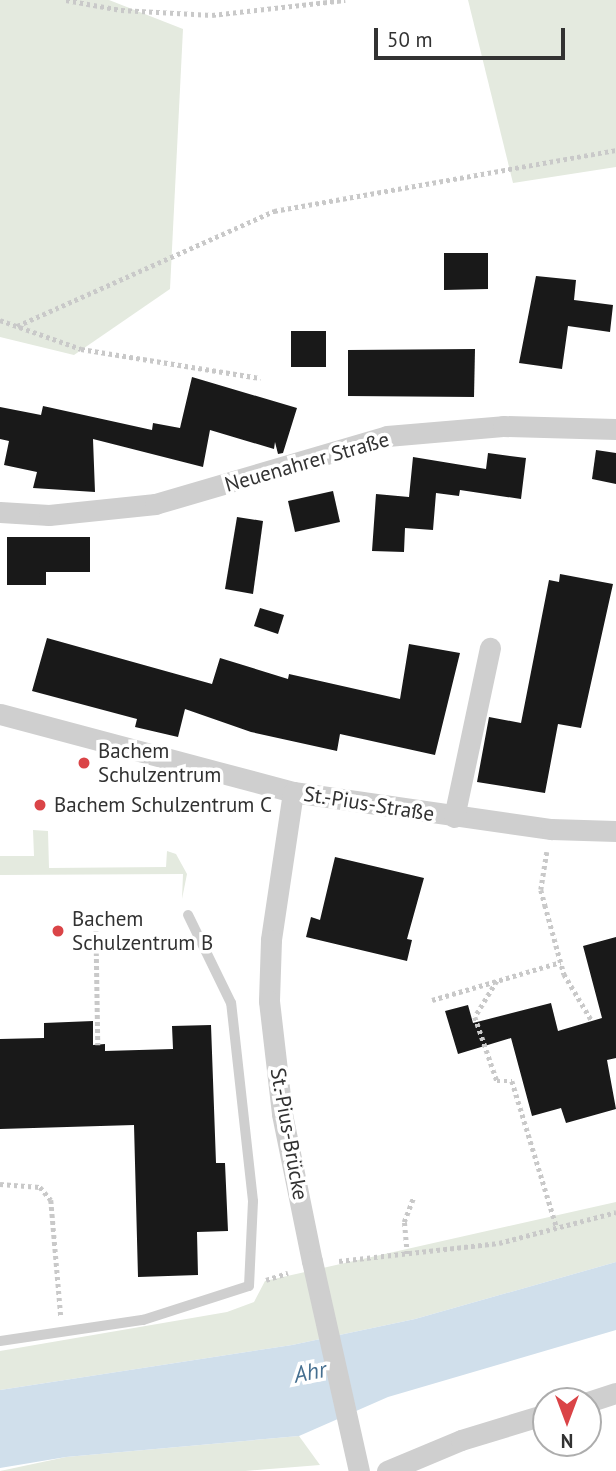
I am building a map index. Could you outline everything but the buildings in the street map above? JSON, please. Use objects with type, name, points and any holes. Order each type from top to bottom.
[{"type":"street","name":"Neuenahrer Straße","points":[[0,512],[49,515],[155,504],[387,436],[503,426],[616,429]]},
{"type":"street","name":"St.-Pius-Straße","points":[[454,817],[490,648]]},
{"type":"street","name":"St.-Pius-Straße","points":[[0,714],[293,792],[551,829],[616,831]]},
{"type":"street","name":"St.-Pius-Brücke","points":[[293,792],[271,940],[269,1001],[282,1114],[359,1471]]},
{"type":"street","points":[[387,1471],[461,1440],[532,1418]]},
{"type":"lane","points":[[0,1340],[62,1334],[143,1320],[249,1286],[253,1201],[231,1003],[188,915]]},
{"type":"path","points":[[66,0],[121,10],[212,15],[345,0]]},
{"type":"path","points":[[17,326],[274,211],[616,150]]},
{"type":"path","points":[[0,320],[81,349],[261,378]]},
{"type":"path","points":[[551,829],[541,890],[561,962],[592,1021]]},
{"type":"path","points":[[96,917],[98,1045]]},
{"type":"path","points":[[432,1000],[561,962]]},
{"type":"path","points":[[497,981],[475,1017],[498,1081],[512,1081],[556,1228]]},
{"type":"path","points":[[0,1184],[40,1187],[51,1200],[62,1334]]},
{"type":"path","points":[[407,1254],[404,1222],[413,1199]]},
{"type":"path","points":[[339,1261],[499,1243],[616,1212]]},
{"type":"shaded area","points":[[0,0],[109,0],[183,29],[170,289],[74,355],[0,337]]},
{"type":"shaded area","points":[[468,0],[616,0],[616,167],[513,183]]},
{"type":"shaded area","points":[[33,830],[48,831],[49,868],[166,867],[167,851],[176,854],[187,874],[182,899],[183,874],[0,875],[0,856],[34,856]]},
{"type":"shaded area","points":[[616,1202],[616,1262],[415,1319],[292,1345],[0,1390],[0,1351],[227,1312],[254,1302],[265,1281]]},
{"type":"shaded area","points":[[299,1436],[320,1465],[245,1471],[0,1471],[66,1457]]},
{"type":"water","name":"Ahr","points":[[616,1262],[616,1330],[388,1397],[299,1436],[66,1457],[0,1468],[0,1390],[292,1345],[415,1319]]},
{"type":"place","name":"Bachem Schulzentrum","points":[[84,763]]},
{"type":"place","name":"Bachem Schulzentrum C","points":[[40,805]]},
{"type":"place","name":"Bachem Schulzentrum B","points":[[58,931]]}]
